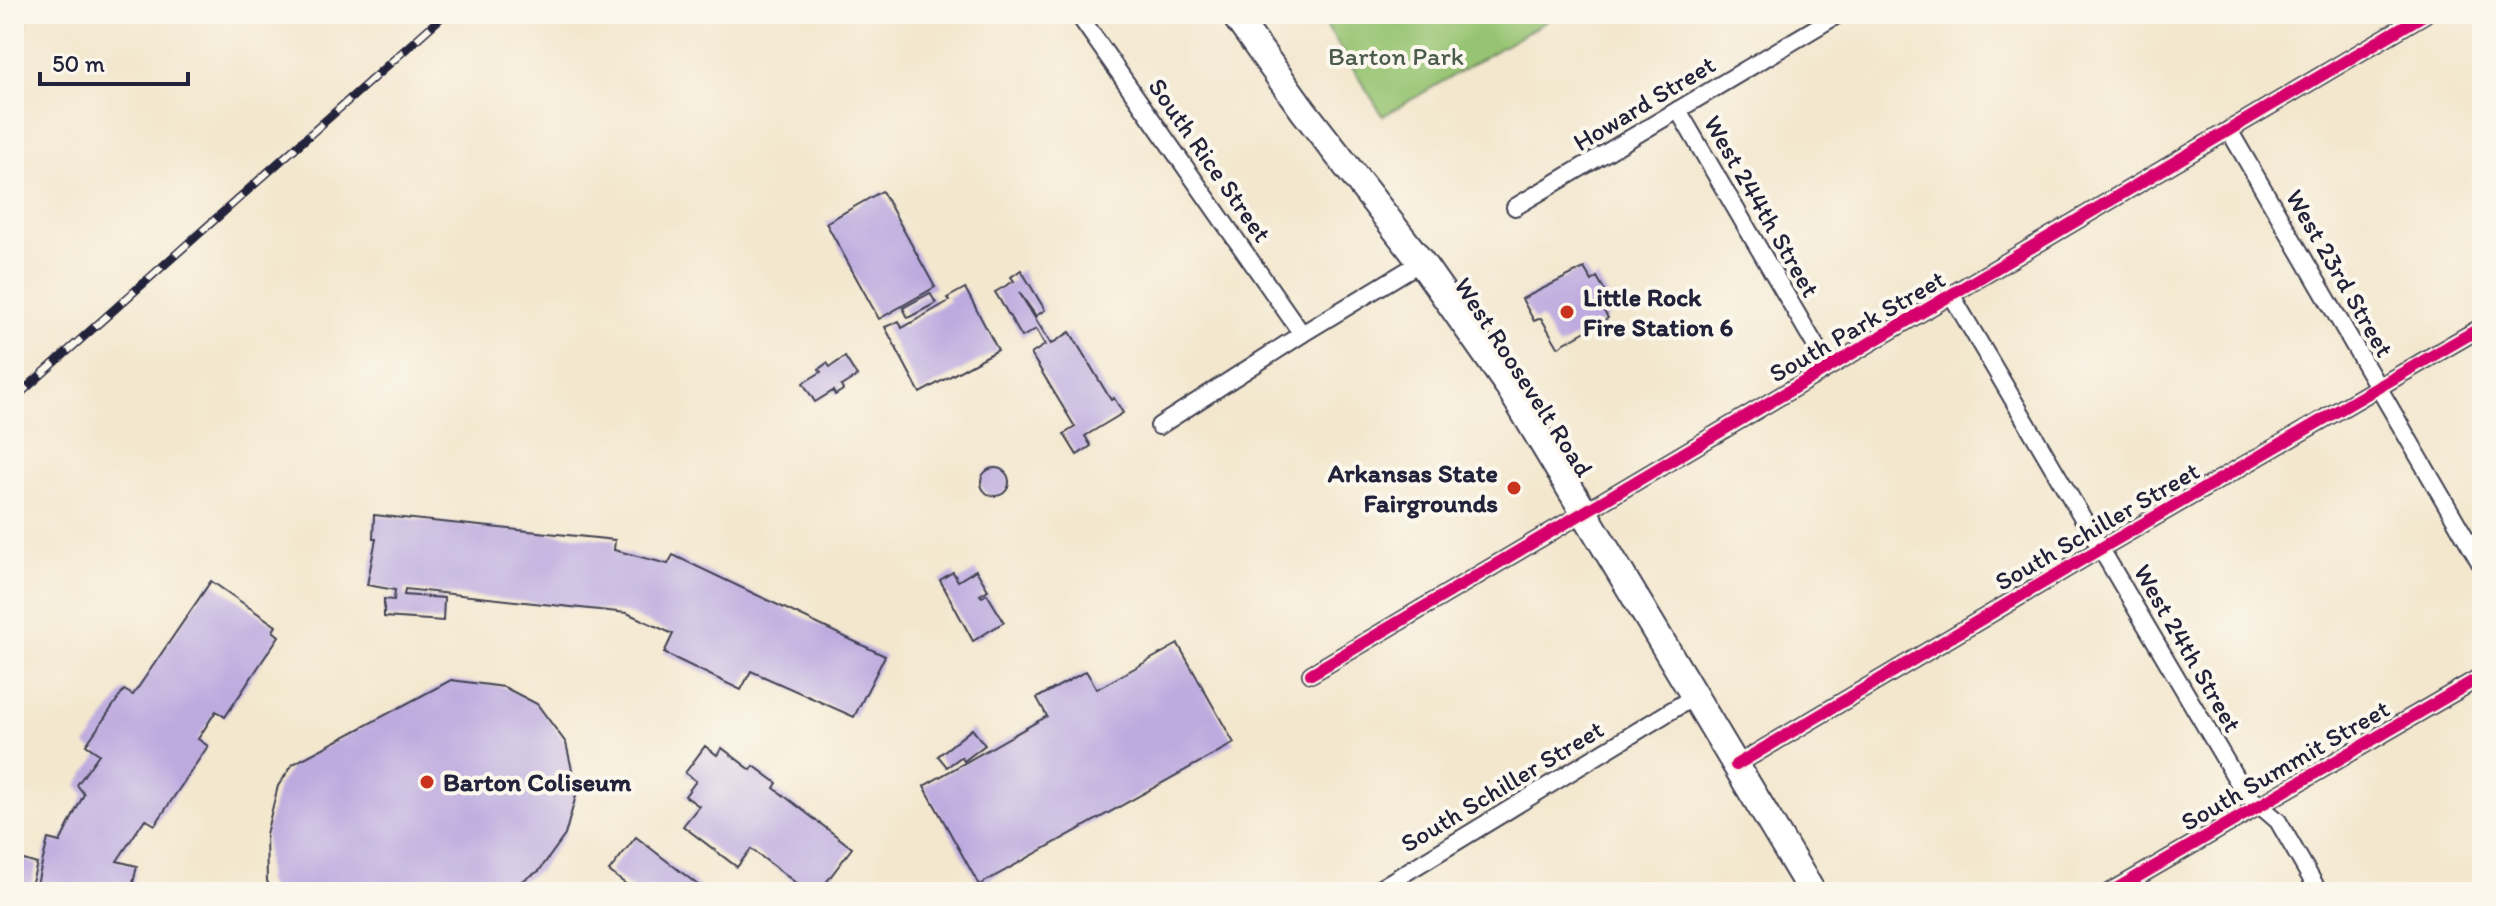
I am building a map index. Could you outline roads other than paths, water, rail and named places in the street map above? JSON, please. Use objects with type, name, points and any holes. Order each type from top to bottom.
[{"type":"main road","name":"West Roosevelt Road","points":[[1234,14],[1303,110],[1421,262],[1509,387],[1812,892]]},
{"type":"street","name":"South Rice Street","points":[[1078,14],[1302,334]]},
{"type":"street","name":"Howard Street","points":[[1515,207],[1839,14]]},
{"type":"street","name":"South Park Street","points":[[1311,674],[2425,14]]},
{"type":"street","name":"West 244th Street","points":[[1678,110],[1828,367]]},
{"type":"street","name":"West 23rd Street","points":[[2229,130],[2482,566]]},
{"type":"street","points":[[1159,426],[1421,262]]},
{"type":"street","name":"West 24th Street","points":[[1952,296],[2244,792],[2278,821],[2319,892]]},
{"type":"street","name":"South Schiller Street","points":[[1736,765],[2482,327]]},
{"type":"street","name":"South Summit Street","points":[[2111,892],[2482,676]]},
{"type":"street","name":"South Schiller Street","points":[[1374,892],[1695,696]]},
{"type":"railway","points":[[14,399],[445,14]]},
{"type":"place","name":"Little Rock Fire Station 6","points":[[1567,312]]},
{"type":"place","name":"Arkansas State Fairgrounds","points":[[1514,488]]},
{"type":"place","name":"Barton Coliseum","points":[[427,782]]},
{"type":"park label","name":"Barton Park","points":[[1396,56]]}]
